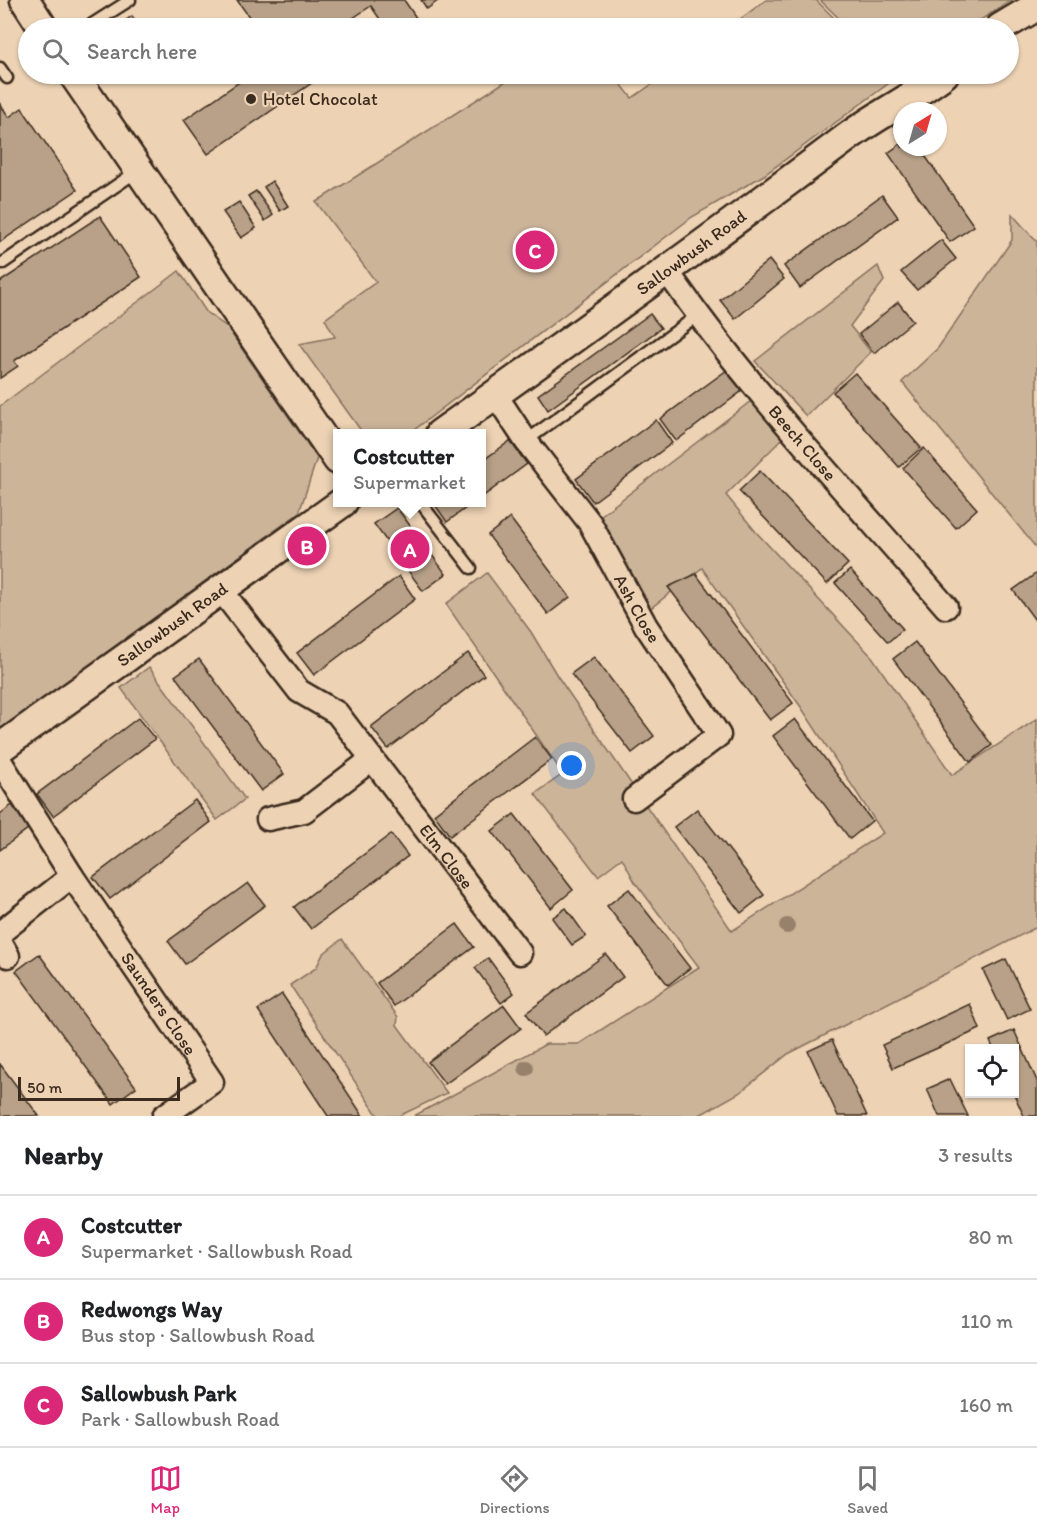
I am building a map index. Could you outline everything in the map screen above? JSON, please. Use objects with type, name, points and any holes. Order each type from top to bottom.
[{"type":"street","points":[[25,0],[37,18]]},
{"type":"street","points":[[1017,18],[1037,6]]},
{"type":"street","points":[[80,84],[333,453]]},
{"type":"street","name":"Sallowbush Road","points":[[447,429],[667,272],[854,132],[932,84]]},
{"type":"street","name":"Beech Close","points":[[667,272],[698,315],[776,411],[946,607]]},
{"type":"street","name":"Ash Close","points":[[495,394],[526,441],[590,524],[646,626],[719,735],[634,799]]},
{"type":"street","name":"Sallowbush Road","points":[[0,747],[336,507]]},
{"type":"street","name":"Elm Close","points":[[221,590],[299,692],[337,713],[520,953]]},
{"type":"street","points":[[268,819],[304,811],[372,759]]},
{"type":"street","name":"Saunders Close","points":[[0,761],[72,876],[212,1082],[164,1116]]},
{"type":"street","points":[[0,933],[72,876]]},
{"type":"lane","points":[[102,18],[130,0]]},
{"type":"lane","points":[[0,68],[7,78]]},
{"type":"lane","points":[[3,263],[139,170]]},
{"type":"lane","points":[[526,441],[698,315]]},
{"type":"lane","points":[[424,507],[471,568]]},
{"type":"shaded area","points":[[766,0],[816,0],[834,18],[742,18]]},
{"type":"shaded area","points":[[820,0],[1012,0],[984,18],[839,18]]},
{"type":"shaded area","points":[[501,84],[621,84],[632,98],[652,84],[888,84],[764,175],[692,217],[415,429],[360,429],[299,344],[335,337],[325,319],[376,282],[316,202]]},
{"type":"shaded area","points":[[1012,214],[1037,242],[1037,549],[902,382],[938,348],[1012,240]]},
{"type":"shaded area","points":[[878,266],[884,281],[850,326],[871,352],[806,416],[755,361]]},
{"type":"shaded area","points":[[179,271],[207,313],[227,327],[317,458],[299,513],[0,730],[0,406]]},
{"type":"shaded area","points":[[755,398],[783,438],[726,495],[756,532],[873,658],[952,775],[1037,719],[1037,927],[788,1054],[739,1093],[698,1116],[414,1116],[546,1044],[579,1044],[699,967],[635,882],[622,858],[598,876],[535,794],[563,774],[446,604],[487,573],[531,632],[558,677],[732,931],[883,833],[801,707],[702,568],[647,611],[600,516]]},
{"type":"shaded area","points":[[149,667],[245,799],[217,820],[121,688]]},
{"type":"shaded area","points":[[342,939],[398,1017],[397,1025],[447,1093],[399,1116],[378,1116],[290,985],[316,968],[323,954]]},
{"type":"building","points":[[237,0],[404,0],[416,18],[379,18],[371,6],[353,18],[250,18]]},
{"type":"building","points":[[421,0],[439,0],[427,9]]},
{"type":"building","name":"Hotel Chocolat","points":[[236,84],[310,84],[208,154],[184,120]]},
{"type":"building","points":[[0,104],[9,117],[22,108],[77,190],[0,242]]},
{"type":"building","points":[[893,149],[893,156],[925,156],[974,226],[950,242],[888,153]]},
{"type":"building","points":[[272,181],[288,206],[280,211],[264,187]]},
{"type":"building","points":[[256,191],[273,215],[265,221],[248,196]]},
{"type":"building","points":[[882,195],[898,217],[800,288],[784,266]]},
{"type":"building","points":[[239,202],[256,228],[241,238],[223,212]]},
{"type":"building","points":[[100,216],[141,277],[14,361],[18,366],[0,378],[0,282]]},
{"type":"building","points":[[941,240],[956,259],[917,290],[901,272]]},
{"type":"building","points":[[769,260],[784,279],[735,319],[720,300]]},
{"type":"building","points":[[898,302],[913,321],[874,353],[859,334]]},
{"type":"building","points":[[650,314],[661,328],[548,410],[538,395]]},
{"type":"building","points":[[727,370],[742,391],[676,441],[660,419]]},
{"type":"building","points":[[855,373],[921,448],[899,467],[833,392]]},
{"type":"building","points":[[656,420],[672,443],[593,502],[576,479]]},
{"type":"building","points":[[510,441],[527,464],[486,494],[486,458]]},
{"type":"building","points":[[924,448],[977,509],[956,528],[903,468]]},
{"type":"building","points":[[760,471],[848,564],[827,584],[739,491]]},
{"type":"building","points":[[436,507],[467,507],[447,522]]},
{"type":"building","points":[[397,508],[446,574],[423,591],[374,524]]},
{"type":"building","points":[[510,518],[570,597],[548,614],[488,535]]},
{"type":"building","points":[[850,570],[903,629],[888,642],[835,583]]},
{"type":"building","points":[[1037,573],[1037,623],[1013,590]]},
{"type":"building","points":[[696,574],[793,703],[770,720],[668,587]]},
{"type":"building","points":[[399,576],[415,599],[314,675],[297,653]]},
{"type":"building","points":[[915,642],[992,745],[970,762],[893,659]]},
{"type":"building","points":[[468,653],[484,675],[388,749],[371,727]]},
{"type":"building","points":[[594,657],[654,736],[632,753],[571,674]]},
{"type":"building","points":[[199,659],[284,774],[261,791],[175,676]]},
{"type":"building","points":[[138,718],[155,739],[53,816],[37,794]]},
{"type":"building","points":[[795,719],[872,821],[850,839],[773,736]]},
{"type":"building","points":[[535,737],[552,759],[450,836],[434,814]]},
{"type":"building","points":[[195,800],[211,822],[110,899],[93,877]]},
{"type":"building","points":[[12,805],[29,828],[0,850],[0,814]]},
{"type":"building","points":[[697,809],[764,895],[741,913],[674,827]]},
{"type":"building","points":[[514,814],[573,890],[551,908],[492,831]]},
{"type":"building","points":[[391,834],[408,856],[311,929],[294,907]]},
{"type":"building","points":[[248,883],[265,905],[185,964],[168,941]]},
{"type":"building","points":[[629,889],[690,968],[668,985],[607,906]]},
{"type":"building","points":[[566,908],[586,936],[572,945],[552,918]]},
{"type":"building","points":[[457,924],[474,947],[394,1006],[377,983]]},
{"type":"building","points":[[39,954],[136,1087],[113,1104],[16,971]]},
{"type":"building","points":[[606,954],[623,977],[543,1036],[526,1013]]},
{"type":"building","points":[[488,958],[514,993],[501,1003],[475,968]]},
{"type":"building","points":[[1006,959],[1030,1009],[1007,1020],[983,970]]},
{"type":"building","points":[[282,994],[363,1116],[328,1116],[258,1010]]},
{"type":"building","points":[[970,1004],[980,1029],[893,1068],[882,1045]]},
{"type":"building","points":[[504,1005],[521,1028],[445,1084],[428,1062]]},
{"type":"building","points":[[1014,1030],[1037,1081],[1037,1116],[1024,1116],[1016,1098],[1019,1098],[1019,1044],[991,1044],[990,1041]]},
{"type":"building","points":[[832,1040],[867,1116],[838,1116],[808,1051]]},
{"type":"building","points":[[0,1064],[39,1116],[2,1116],[0,1113]]},
{"type":"building","points":[[950,1079],[968,1116],[939,1116],[927,1089]]},
{"type":"place","name":"Hotel Chocolat","points":[[251,99]]},
{"type":"place","name":"Sallowbush Park","points":[[535,250]]},
{"type":"place","name":"Redwongs Way","points":[[307,546]]},
{"type":"place","name":"Costcutter","points":[[410,549]]}]
